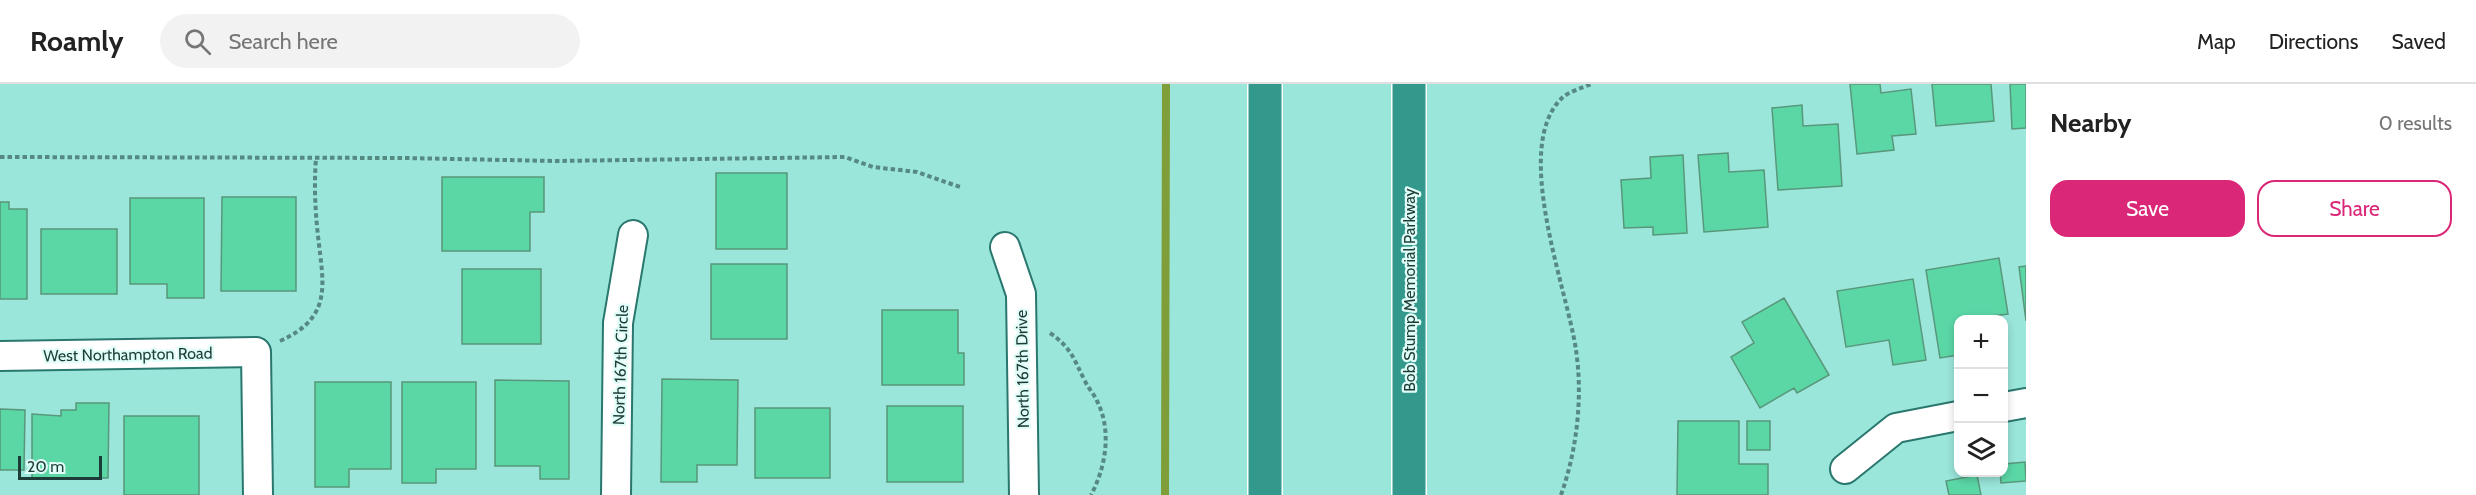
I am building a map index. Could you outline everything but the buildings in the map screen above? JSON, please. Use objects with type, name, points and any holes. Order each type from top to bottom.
[{"type":"highway","points":[[1265,84],[1265,495]]},
{"type":"highway","name":"Bob Stump Memorial Parkway","points":[[1409,84],[1409,495]]},
{"type":"street","name":"North 167th Circle","points":[[616,495],[618,323],[633,235]]},
{"type":"street","name":"North 167th Drive","points":[[1005,247],[1022,294],[1024,495]]},
{"type":"street","name":"West Northampton Road","points":[[0,356],[256,352]]},
{"type":"street","points":[[256,352],[258,495]]},
{"type":"street","points":[[2008,406],[2026,403]]},
{"type":"street","points":[[1845,469],[1896,428],[1954,417]]},
{"type":"path","points":[[1561,495],[1566,481],[1579,413],[1576,351],[1548,225],[1542,187],[1541,156],[1544,125],[1562,97],[1590,84]]},
{"type":"path","points":[[0,157],[555,161],[844,157],[873,167],[916,172],[960,187]]},
{"type":"path","points":[[256,352],[302,329],[317,309],[324,287],[314,186],[316,158]]},
{"type":"path","points":[[1022,311],[1059,338],[1076,359],[1085,381],[1098,402],[1108,436],[1099,476],[1091,495]]},
{"type":"waterway","points":[[1165,495],[1166,84]]}]
